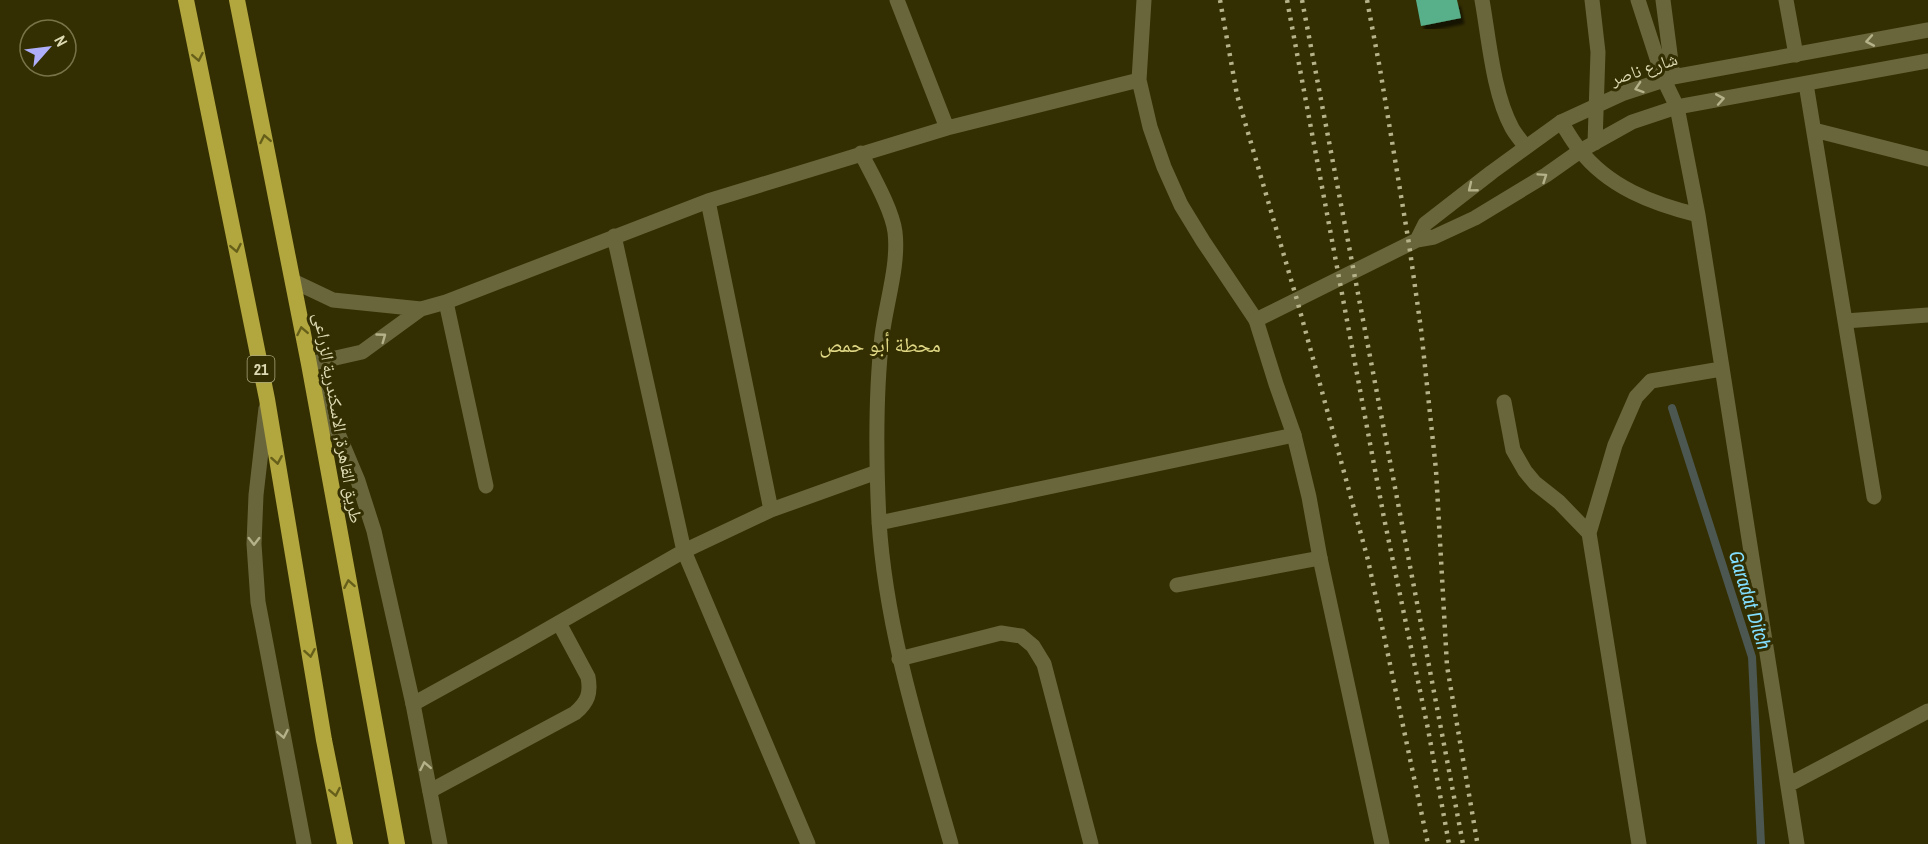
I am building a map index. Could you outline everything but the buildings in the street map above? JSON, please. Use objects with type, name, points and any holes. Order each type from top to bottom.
[{"type":"highway","name":"21","points":[[186,0],[267,399],[324,740],[345,844]]},
{"type":"highway","name":"طريق القاهرة, الاسكندرية الزراعى","points":[[237,0],[313,384],[397,844]]},
{"type":"street","points":[[897,0],[947,128]]},
{"type":"street","points":[[1144,0],[1139,80],[1150,127],[1180,205],[1256,320],[1294,435],[1382,844]]},
{"type":"street","points":[[1482,0],[1498,90],[1513,130],[1526,147]]},
{"type":"street","points":[[1592,0],[1598,52],[1595,143]]},
{"type":"street","points":[[1638,0],[1677,107],[1698,215],[1797,844]]},
{"type":"street","points":[[1663,0],[1668,79]]},
{"type":"street","points":[[1786,0],[1796,55]]},
{"type":"street","name":"شارع ناصر","points":[[1417,240],[1425,224],[1561,122],[1624,93],[1668,79],[1928,30]]},
{"type":"street","name":"شارع ناصر","points":[[1256,320],[1417,240],[1434,237],[1475,218],[1546,175],[1580,151],[1632,122],[1677,107],[1928,61]]},
{"type":"street","points":[[309,364],[362,352],[421,309],[446,302],[708,201],[947,128],[1139,80]]},
{"type":"street","points":[[1806,84],[1874,497]]},
{"type":"street","points":[[1561,122],[1580,151],[1602,174],[1635,194],[1661,205],[1698,215]]},
{"type":"street","points":[[1814,130],[1928,159]]},
{"type":"street","points":[[861,153],[890,215],[895,231],[896,250],[882,334],[878,378],[879,523],[889,604],[899,659],[951,844]]},
{"type":"street","points":[[708,201],[771,510]]},
{"type":"street","points":[[614,236],[684,551],[808,844]]},
{"type":"street","points":[[293,280],[333,300],[421,309]]},
{"type":"street","points":[[446,302],[486,486]]},
{"type":"street","points":[[1845,321],[1928,315]]},
{"type":"street","points":[[1639,844],[1589,533],[1615,445],[1636,397],[1643,388],[1652,381],[1721,369]]},
{"type":"street","points":[[313,384],[354,471],[374,531],[413,704],[440,844]]},
{"type":"street","points":[[267,399],[256,495],[254,544],[258,602],[304,844]]},
{"type":"street","points":[[1504,402],[1513,450],[1525,471],[1589,533]]},
{"type":"street","points":[[879,523],[1294,435]]},
{"type":"street","points":[[413,704],[684,551],[771,510],[878,472]]},
{"type":"street","points":[[1177,585],[1320,558]]},
{"type":"street","points":[[430,791],[575,713],[583,706],[590,687],[588,677],[559,623]]},
{"type":"street","points":[[899,659],[1001,633],[1021,636],[1033,646],[1044,664],[1091,844]]},
{"type":"street","points":[[1788,785],[1928,711]]},
{"type":"waterway","name":"Garadat Ditch","points":[[1672,408],[1752,657],[1761,844]]},
{"type":"railway","points":[[1220,0],[1237,95],[1297,300],[1368,560],[1428,844]]},
{"type":"railway","points":[[1287,0],[1384,518],[1428,729],[1449,844]]},
{"type":"railway","points":[[1302,0],[1463,844]]},
{"type":"railway","points":[[1367,0],[1409,244],[1421,329],[1436,470],[1447,666],[1477,841]]},
{"type":"district","name":"محطة أبو حمص","points":[[880,345]]}]
